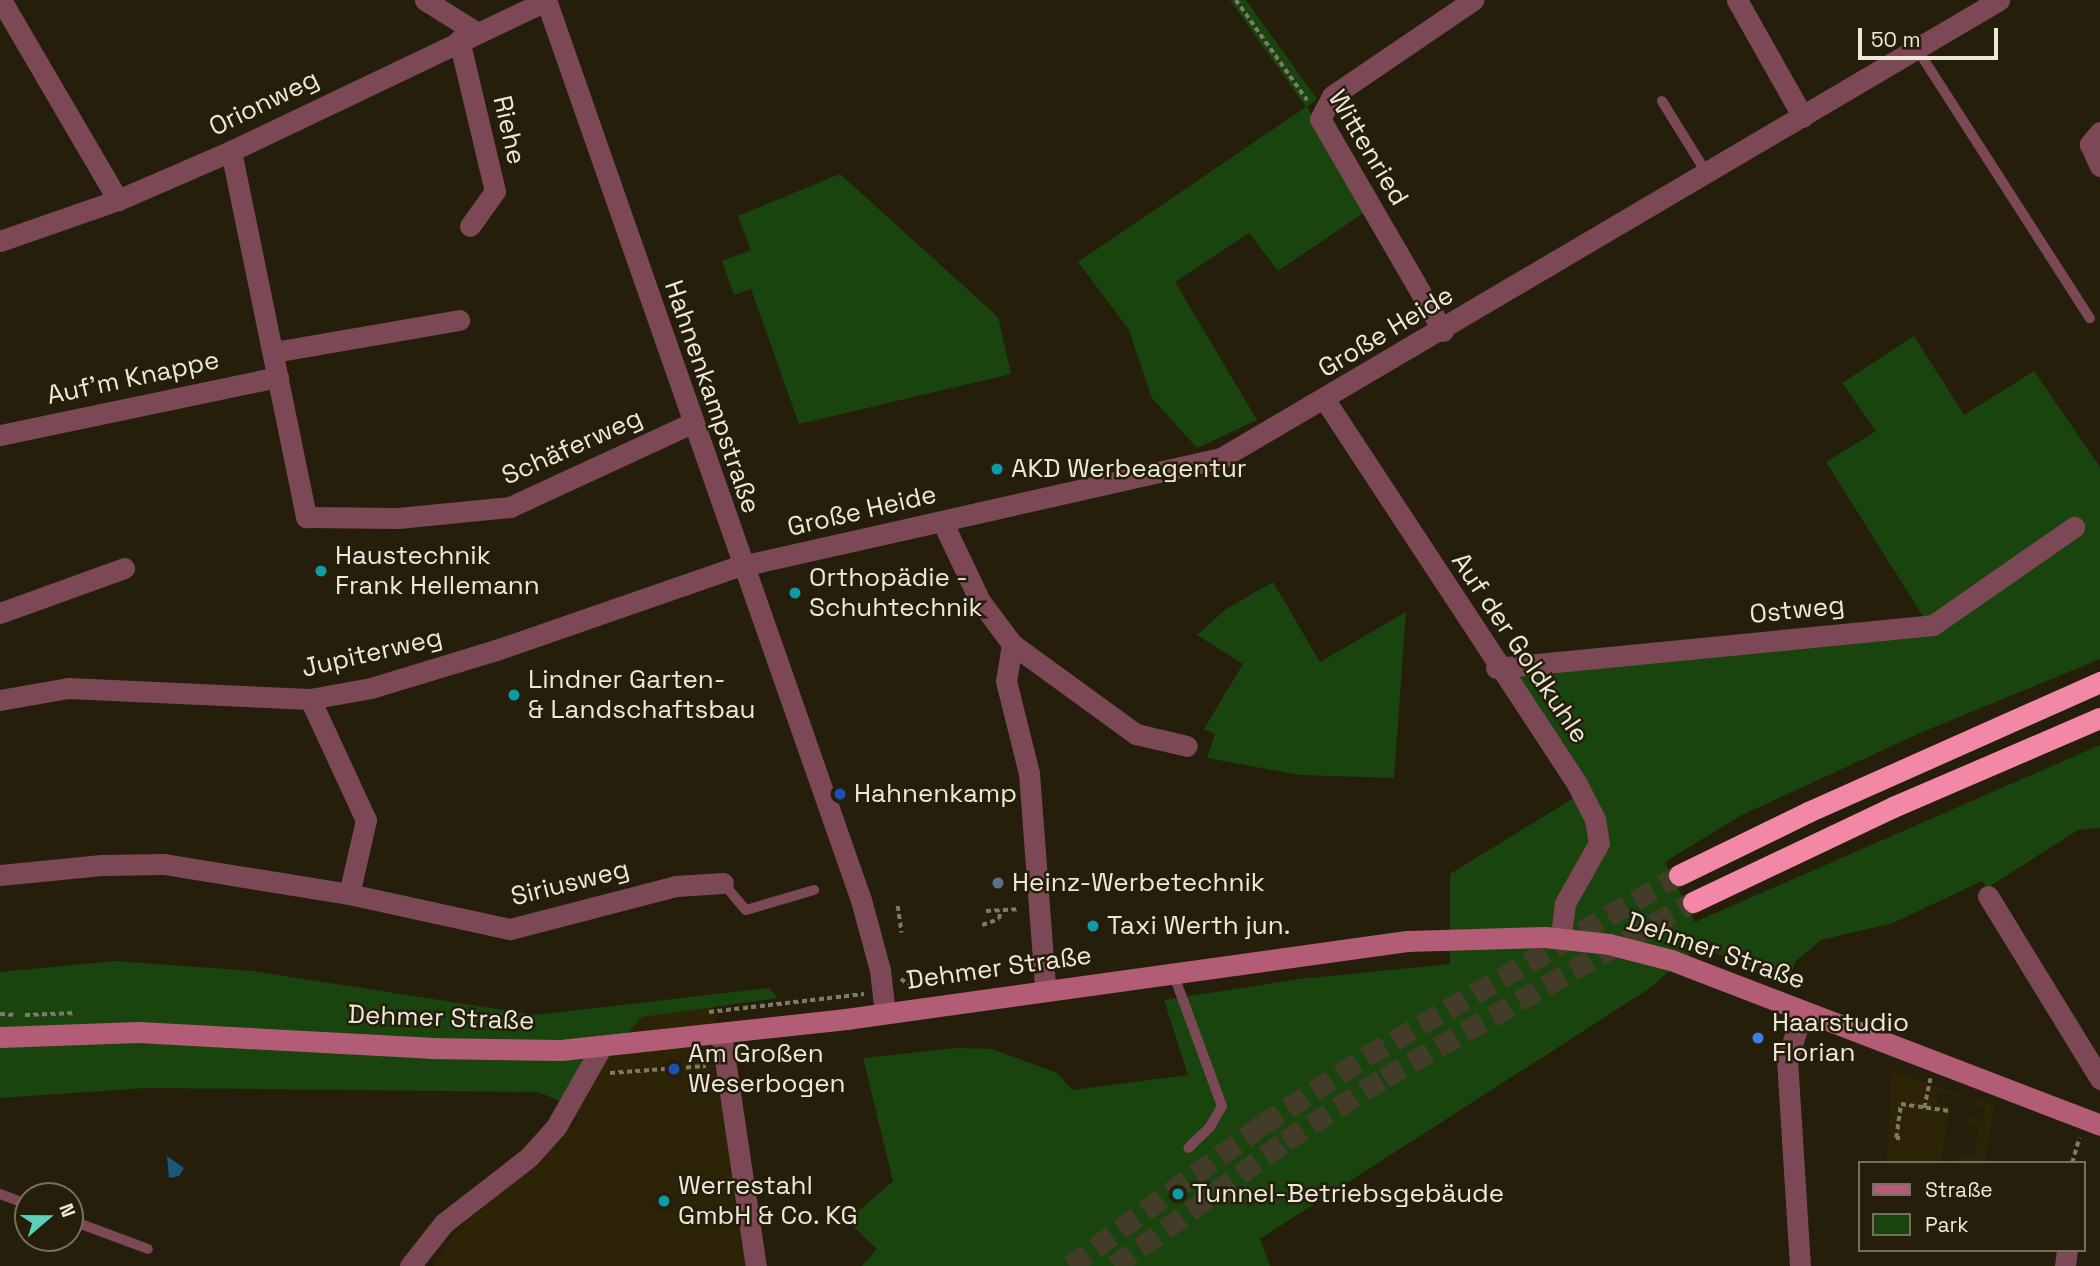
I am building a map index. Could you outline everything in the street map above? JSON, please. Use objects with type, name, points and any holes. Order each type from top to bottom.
[{"type":"highway","points":[[1679,875],[1808,812],[2100,682]]},
{"type":"highway","points":[[1693,902],[1893,807],[2100,718]]},
{"type":"street","points":[[1,0],[118,200]]},
{"type":"street","points":[[425,0],[467,36]]},
{"type":"street","name":"Orionweg","points":[[0,242],[118,200],[231,151],[546,0]]},
{"type":"street","name":"Hahnenkampstraße","points":[[546,0],[690,424],[867,897],[885,1013]]},
{"type":"street","points":[[1321,119],[1332,96],[1473,0]]},
{"type":"street","points":[[1737,0],[1803,117]]},
{"type":"street","name":"Große Heide","points":[[742,566],[1221,458],[1443,331],[1999,0]]},
{"type":"street","name":"Riehe","points":[[467,36],[495,191],[470,226]]},
{"type":"street","name":"Wittenried","points":[[1321,119],[1443,331]]},
{"type":"street","points":[[2100,132],[2090,144],[2100,166]]},
{"type":"street","points":[[231,151],[278,377]]},
{"type":"street","points":[[274,352],[459,320]]},
{"type":"street","name":"Schäferweg","points":[[278,377],[306,517],[398,517],[510,507],[690,424]]},
{"type":"street","name":"Auf'm Knappe","points":[[0,435],[278,377]]},
{"type":"street","name":"Auf der Goldkuhle","points":[[1325,400],[1496,667],[1577,784],[1595,819],[1599,843],[1565,903],[1561,938]]},
{"type":"street","points":[[942,521],[980,601],[1012,644],[1136,734],[1187,746]]},
{"type":"street","name":"Ostweg","points":[[1496,667],[1933,625],[2074,527]]},
{"type":"street","name":"Jupiterweg","points":[[0,700],[68,688],[310,699],[371,688],[496,650],[742,566]]},
{"type":"street","points":[[0,613],[124,568]]},
{"type":"street","points":[[1012,644],[1006,681],[1029,773],[1045,988]]},
{"type":"street","points":[[310,699],[366,820],[349,894]]},
{"type":"street","name":"Siriusweg","points":[[0,875],[102,864],[164,864],[349,894],[510,929],[676,886],[723,883]]},
{"type":"street","points":[[1988,896],[2100,1079]]},
{"type":"street","name":"Dehmer Straße","points":[[0,1037],[138,1032],[484,1050],[602,1046],[885,1013],[1045,988],[1418,940],[1561,938],[1609,944],[1671,960],[2100,1125]]},
{"type":"street","points":[[1800,1266],[1787,1060],[1803,1010]]},
{"type":"street","points":[[721,1033],[756,1266]]},
{"type":"street","points":[[410,1266],[444,1223],[529,1157],[556,1127],[602,1046]]},
{"type":"lane","points":[[1917,49],[2090,317]]},
{"type":"lane","points":[[1662,101],[1707,174]]},
{"type":"lane","points":[[723,883],[746,910],[814,890]]},
{"type":"lane","points":[[1173,973],[1222,1106],[1210,1127],[1188,1147]]},
{"type":"lane","points":[[84,1225],[148,1249]]},
{"type":"path","name":"Wittenried","points":[[1236,0],[1321,119]]},
{"type":"path","points":[[986,911],[1024,908],[1023,889],[1039,888]]},
{"type":"path","points":[[894,935],[903,931],[898,906]]},
{"type":"path","points":[[982,925],[999,919],[1000,910]]},
{"type":"path","points":[[700,1014],[842,995]]},
{"type":"path","points":[[0,1014],[81,1013]]},
{"type":"path","points":[[1924,1108],[1930,1078]]},
{"type":"path","points":[[1900,1139],[1896,1138],[1901,1104],[1949,1111]]},
{"type":"path","points":[[2073,1161],[2080,1134]]},
{"type":"shaded area","points":[[714,1006],[753,1266],[433,1266],[458,1229],[538,1163],[579,1119],[563,1102],[642,1017]]},
{"type":"shaded area","points":[[1891,1071],[1995,1105],[1985,1161],[1959,1161],[1960,1155],[1974,1157],[1979,1127],[1966,1124],[1967,1116],[1982,1121],[1985,1108],[1974,1104],[1974,1100],[1939,1091],[1936,1103],[1951,1107],[1941,1161],[1887,1161]]},
{"type":"green space","points":[[1230,0],[1246,0],[1317,99],[1307,107],[1368,210],[1278,271],[1249,233],[1175,282],[1257,420],[1197,448],[1152,398],[1129,330],[1078,262],[1306,107]]},
{"type":"green space","points":[[840,174],[998,317],[1011,374],[799,424],[751,289],[734,295],[722,261],[751,250],[738,216]]},
{"type":"green space","points":[[1914,336],[1964,415],[2034,371],[2100,467],[2100,659],[1920,733],[1740,816],[1665,862],[1695,922],[2100,745],[2100,828],[2078,830],[1987,888],[1982,881],[1893,923],[1821,940],[1796,961],[1788,980],[1699,947],[1647,990],[1260,1239],[1270,1266],[862,1266],[877,1249],[847,1221],[893,1181],[863,1058],[957,1048],[992,1049],[1057,1073],[1072,1090],[1188,1075],[1164,1000],[1299,979],[1450,964],[1450,874],[1588,789],[1501,661],[1926,621],[1826,462],[1876,431],[1842,383]]},
{"type":"green space","points":[[1273,582],[1320,662],[1406,612],[1394,778],[1300,775],[1207,758],[1215,734],[1204,729],[1243,664],[1197,635],[1226,609]]},
{"type":"green space","points":[[114,961],[253,971],[535,1015],[769,988],[778,998],[642,1017],[563,1102],[538,1092],[146,1088],[0,1098],[0,972]]},
{"type":"water","points":[[167,1156],[184,1168],[179,1176],[169,1178]]},
{"type":"tunnel","points":[[1070,1266],[1262,1125],[1367,1056],[1679,875]]},
{"type":"tunnel","points":[[1115,1266],[1285,1141],[1384,1078],[1693,902]]},
{"type":"place","name":"AKD Werbeagentur","points":[[997,469]]},
{"type":"place","name":"Haustechnik Frank Hellemann","points":[[321,571]]},
{"type":"place","name":"Orthopädie - Schuhtechnik","points":[[795,593]]},
{"type":"place","name":"Lindner Garten- & Landschaftsbau","points":[[514,695]]},
{"type":"place","name":"Hahnenkamp","points":[[840,794]]},
{"type":"place","name":"Heinz-Werbetechnik","points":[[998,883]]},
{"type":"place","name":"Taxi Werth jun.","points":[[1093,926]]},
{"type":"place","name":"Haarstudio Florian","points":[[1758,1038]]},
{"type":"place","name":"Am Großen Weserbogen","points":[[674,1069]]},
{"type":"place","name":"Tunnel-Betriebsgebäude","points":[[1178,1194]]},
{"type":"place","name":"Werrestahl GmbH & Co. KG","points":[[664,1201]]}]
